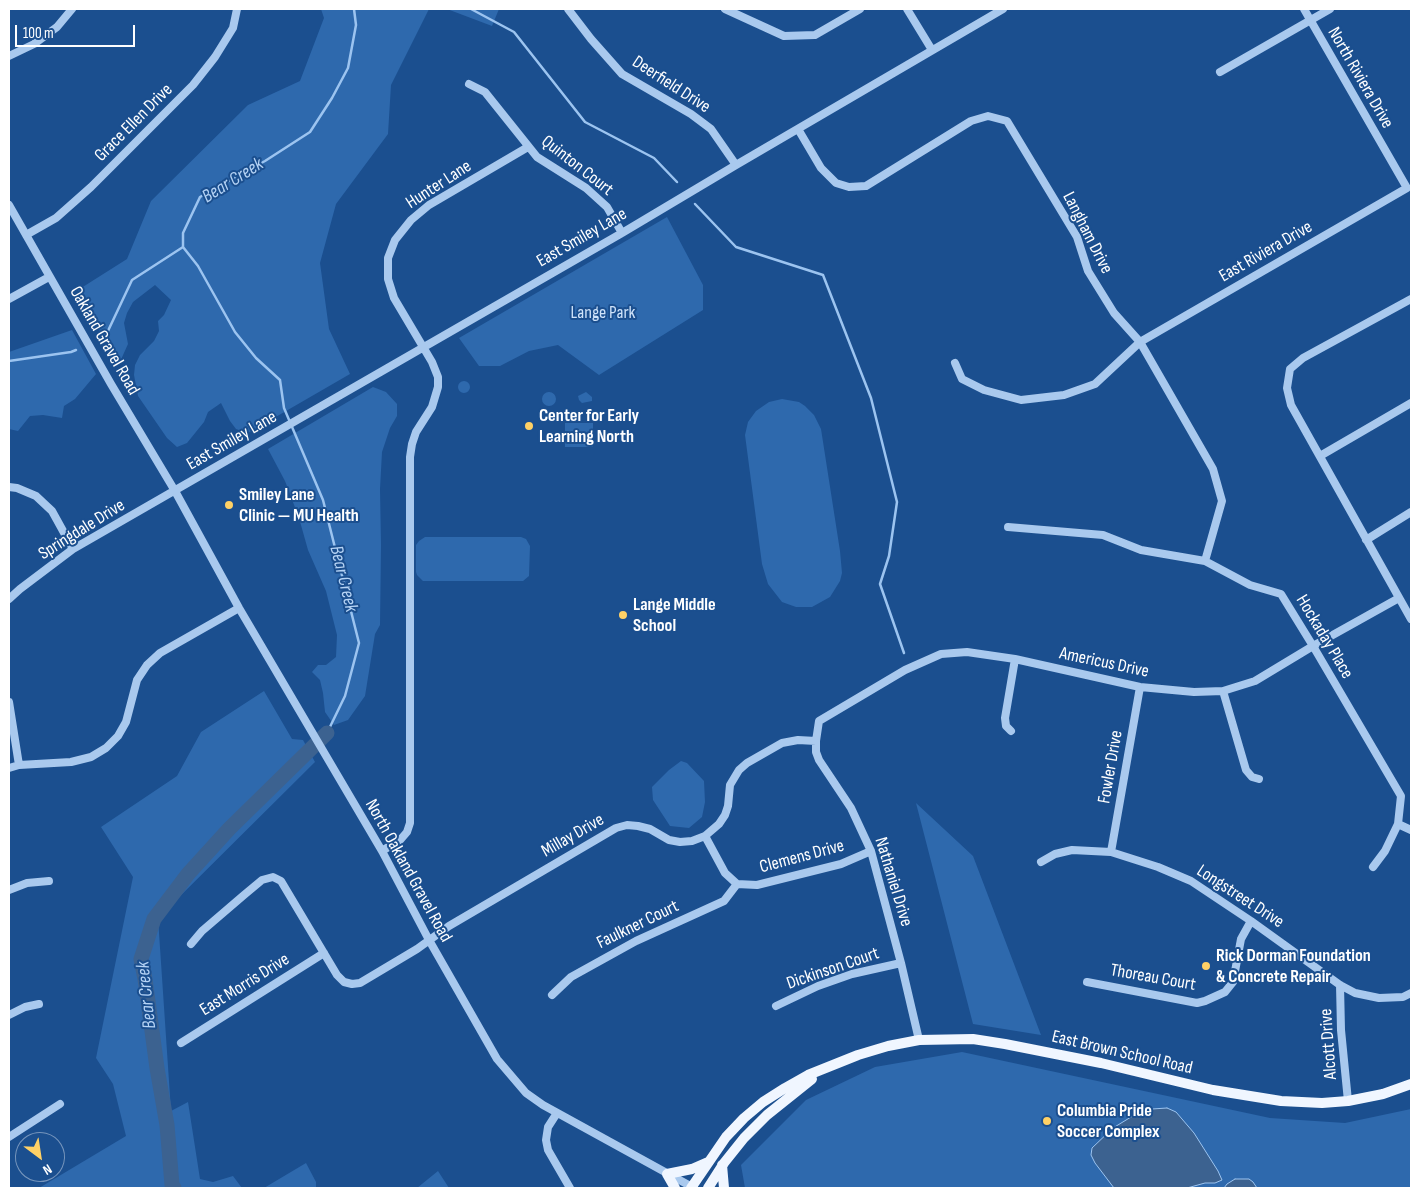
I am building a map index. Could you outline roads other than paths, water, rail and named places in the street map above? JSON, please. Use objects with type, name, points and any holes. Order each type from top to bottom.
[{"type":"main road","name":"East Brown School Road","points":[[692,1188],[726,1137],[763,1102],[808,1075],[858,1055],[888,1046],[919,1040],[973,1039],[1005,1044],[1101,1063],[1213,1090],[1281,1101],[1322,1103],[1348,1101],[1383,1094],[1411,1084]]},
{"type":"main road","name":"East Brown School Road","points":[[708,1188],[722,1165],[744,1138],[768,1115],[827,1068]]},
{"type":"main road","points":[[675,1188],[667,1174],[692,1169],[709,1161]]},
{"type":"main road","points":[[722,1165],[724,1188]]},
{"type":"street","points":[[9,56],[34,44],[57,27],[72,9]]},
{"type":"street","name":"Grace Ellen Drive","points":[[26,235],[56,218],[91,187],[193,85],[215,57],[233,28],[237,9]]},
{"type":"street","name":"Deerfield Drive","points":[[568,9],[622,74],[691,114],[711,129],[736,165]]},
{"type":"street","points":[[725,9],[758,26],[784,36],[814,35],[860,9]]},
{"type":"street","points":[[907,9],[932,50]]},
{"type":"street","name":"East Smiley Lane","points":[[175,491],[622,233],[1003,9]]},
{"type":"street","name":"North Riviera Drive","points":[[1304,9],[1407,188]]},
{"type":"street","points":[[1220,72],[1330,9]]},
{"type":"street","name":"Quinton Court","points":[[469,84],[485,92],[537,157],[586,188],[606,207],[622,233]]},
{"type":"street","name":"Langham Drive","points":[[798,129],[821,168],[836,183],[849,187],[866,186],[970,121],[988,116],[1007,121],[1077,237],[1092,278],[1114,314],[1140,342],[1213,469],[1222,501],[1205,561]]},
{"type":"street","name":"Hunter Lane","points":[[382,851],[400,839],[410,823],[410,457],[416,432],[432,407],[438,388],[438,377],[435,370],[394,298],[388,279],[388,258],[396,240],[411,220],[429,205],[528,147]]},
{"type":"street","name":"East Riviera Drive","points":[[955,363],[962,379],[984,390],[1021,400],[1064,395],[1095,384],[1140,342],[1407,188]]},
{"type":"street","name":"Oakland Gravel Road","points":[[9,205],[49,277],[175,491]]},
{"type":"street","points":[[9,299],[49,277]]},
{"type":"street","points":[[1411,299],[1303,358],[1290,369],[1287,388],[1291,405],[1411,619]]},
{"type":"street","points":[[1320,456],[1411,403]]},
{"type":"street","points":[[9,487],[17,488],[36,496],[52,511],[73,549]]},
{"type":"street","name":"Springdale Drive","points":[[9,599],[73,549],[175,491]]},
{"type":"street","name":"North Oakland Gravel Road","points":[[175,491],[239,608],[382,851],[429,940],[497,1059],[526,1093],[543,1105],[692,1188]]},
{"type":"street","points":[[1366,540],[1411,512]]},
{"type":"street","name":"Hockaday Place","points":[[1008,527],[1103,535],[1141,550],[1205,561],[1250,585],[1281,594],[1401,796],[1398,824],[1385,851],[1373,867]]},
{"type":"street","name":"Americus Drive","points":[[816,741],[819,721],[905,670],[941,654],[967,652],[1015,659],[1140,687],[1194,692],[1223,690],[1255,681],[1399,598]]},
{"type":"street","points":[[9,768],[19,765],[72,762],[91,757],[106,748],[118,736],[126,722],[137,680],[148,665],[160,653],[239,608]]},
{"type":"street","points":[[1011,731],[1006,726],[1004,718],[1015,659]]},
{"type":"street","name":"Fowler Drive","points":[[1111,852],[1140,687]]},
{"type":"street","points":[[1223,690],[1246,770],[1252,777],[1259,779]]},
{"type":"street","points":[[9,702],[19,765]]},
{"type":"street","points":[[737,884],[725,873],[705,836],[719,824],[724,815],[728,806],[730,785],[739,770],[782,744],[798,740],[816,741]]},
{"type":"street","name":"Nathaniel Drive","points":[[816,741],[816,752],[819,760],[851,808],[871,851],[901,963],[919,1040]]},
{"type":"street","points":[[1398,824],[1411,830]]},
{"type":"street","name":"Millay Drive","points":[[324,953],[337,975],[344,982],[360,983],[457,921],[616,828],[627,825],[638,826],[650,829],[669,840],[680,842],[692,841],[705,836]]},
{"type":"street","name":"Longstreet Drive","points":[[1041,862],[1055,854],[1072,850],[1111,852],[1158,867],[1190,881],[1251,921],[1340,985],[1355,993],[1379,998],[1403,997],[1411,993]]},
{"type":"street","name":"Clemens Drive","points":[[737,884],[757,885],[841,864],[871,851]]},
{"type":"street","points":[[191,944],[202,931],[262,880],[273,877],[281,881],[324,953]]},
{"type":"street","points":[[9,890],[27,883],[49,881]]},
{"type":"street","name":"Faulkner Court","points":[[552,995],[571,977],[636,940],[724,901],[737,884]]},
{"type":"street","name":"Thoreau Court","points":[[1087,982],[1196,1003],[1205,1001],[1225,992],[1233,982],[1241,939],[1251,921]]},
{"type":"street","name":"East Morris Drive","points":[[181,1043],[324,953]]},
{"type":"street","name":"Dickinson Court","points":[[776,1006],[818,986],[852,974],[901,963]]},
{"type":"street","name":"Alcott Drive","points":[[1340,985],[1341,1030],[1348,1101]]},
{"type":"street","points":[[9,1015],[26,1007],[39,1004]]},
{"type":"street","points":[[9,1136],[60,1104]]},
{"type":"street","points":[[557,1112],[548,1127],[546,1140],[548,1150],[570,1188]]},
{"type":"waterway","name":"Bear Creek","points":[[327,733],[345,696],[359,643],[323,500],[284,408],[280,380],[256,358],[235,332],[198,266],[183,247],[183,233],[200,197],[265,161],[310,132],[332,98],[348,68],[356,25],[354,9]]},
{"type":"waterway","points":[[471,9],[514,32],[585,122],[654,158],[677,182]]},
{"type":"waterway","points":[[695,204],[736,247],[823,275],[871,398],[897,502],[889,556],[880,584],[904,653]]},
{"type":"waterway","points":[[102,336],[107,333],[132,280],[183,247]]},
{"type":"waterway","points":[[9,361],[76,350]]},
{"type":"waterway","name":"Bear Creek","points":[[174,1188],[172,1185],[167,1125],[141,959],[154,919],[188,874],[229,829],[327,733]]},
{"type":"place","name":"Center for Early Learning North","points":[[529,426]]},
{"type":"place","name":"Smiley Lane Clinic — MU Health","points":[[229,505]]},
{"type":"place","name":"Lange Middle School","points":[[623,615]]},
{"type":"place","name":"Rick Dorman Foundation & Concrete Repair","points":[[1206,966]]},
{"type":"place","name":"Columbia Pride Soccer Complex","points":[[1047,1121]]},
{"type":"park label","name":"Lange Park","points":[[603,313]]}]
